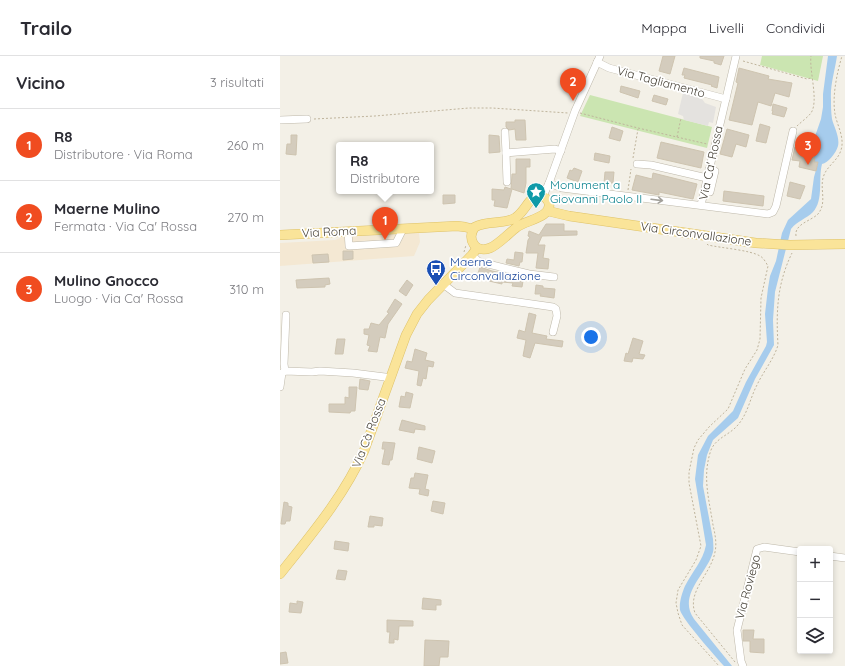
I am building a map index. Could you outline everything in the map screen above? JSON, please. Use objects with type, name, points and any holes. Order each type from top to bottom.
[{"type":"main road","points":[[535,196],[543,196],[547,198],[549,203],[548,211],[544,215],[513,230],[491,248],[474,252],[471,237],[475,227],[481,224],[503,222],[516,218],[525,210],[532,198],[535,196]]},
{"type":"main road","name":"Via Circonvallazione","points":[[548,211],[569,216],[738,241],[793,246],[845,244]]},
{"type":"main road","name":"Via Roma","points":[[280,235],[457,226],[473,230]]},
{"type":"main road","name":"Via Cà Rossa","points":[[280,574],[323,518],[356,469],[364,451],[406,335],[417,314],[428,300],[474,252]]},
{"type":"street","name":"Via Ca' Rossa","points":[[737,58],[707,178],[707,191],[701,205],[763,214],[773,212],[776,206],[793,131]]},
{"type":"street","name":"Via Tagliamento","points":[[598,59],[609,68],[726,99]]},
{"type":"street","points":[[543,196],[550,183],[575,111],[598,59]]},
{"type":"street","points":[[280,125],[280,120],[307,119]]},
{"type":"street","points":[[505,132],[507,182]]},
{"type":"street","points":[[506,152],[555,149],[561,151]]},
{"type":"street","points":[[635,161],[707,178]]},
{"type":"street","points":[[708,201],[707,191],[715,171],[709,170]]},
{"type":"street","points":[[550,183],[562,188],[701,205]]},
{"type":"street","points":[[516,218],[531,220]]},
{"type":"street","points":[[348,231],[349,246],[396,243],[403,229]]},
{"type":"street","points":[[474,252],[478,260],[484,263],[529,274],[554,277]]},
{"type":"street","points":[[443,284],[455,293],[553,307],[556,309],[557,316],[553,332]]},
{"type":"street","points":[[280,387],[282,373],[285,371],[286,316]]},
{"type":"street","points":[[285,371],[353,373],[385,377],[389,379]]},
{"type":"street","name":"Via Roviego","points":[[743,666],[737,630],[757,549],[764,546],[797,552]]},
{"type":"street","points":[[833,556],[845,558]]},
{"type":"path","points":[[793,131],[812,110],[814,93],[811,56]]},
{"type":"path","points":[[737,666],[695,613],[693,606],[696,591],[713,561],[715,550],[716,539],[706,485],[706,473],[712,449],[720,438],[737,426],[746,413],[756,386],[776,352],[778,345],[777,302],[782,278],[793,246],[795,233],[801,225],[818,213],[822,207],[824,199],[822,179],[824,173],[838,158],[843,149],[835,114],[835,94],[842,56]]},
{"type":"path","points":[[737,58],[807,79],[812,78]]},
{"type":"path","points":[[307,119],[375,116],[470,108],[569,113],[570,109]]},
{"type":"path","points":[[580,113],[709,145],[714,149]]},
{"type":"path","points":[[676,137],[681,118]]},
{"type":"path","points":[[635,161],[638,128]]},
{"type":"path","points":[[626,196],[631,169]]},
{"type":"path","points":[[700,236],[708,245],[751,252],[762,257],[768,266],[761,298],[760,339],[757,350],[745,370],[728,408],[698,440],[694,448],[689,472],[689,483],[701,546],[696,560],[678,590],[676,603],[682,624],[719,666]]},
{"type":"shaded area","points":[[683,93],[702,99],[705,103],[716,107],[713,123],[709,122],[708,126],[684,120],[683,116],[678,114]]},
{"type":"shaded area","points":[[419,233],[420,242],[414,256],[280,266],[280,243],[335,240],[342,237]]},
{"type":"green space","points":[[762,56],[823,56],[818,81],[760,65]]},
{"type":"green space","points":[[590,95],[712,127],[707,148],[580,116]]},
{"type":"water","points":[[828,56],[837,56],[832,83],[831,109],[832,119],[838,136],[838,146],[832,157],[827,162],[822,164],[820,195],[816,207],[813,212],[791,229],[775,292],[773,320],[774,345],[755,379],[738,418],[713,440],[707,455],[704,470],[703,486],[713,539],[713,550],[710,560],[691,593],[689,602],[690,610],[694,619],[732,666],[724,666],[707,647],[682,615],[680,610],[680,601],[684,589],[705,551],[706,545],[695,479],[698,455],[708,436],[733,411],[746,382],[766,346],[765,314],[768,288],[782,233],[788,220],[811,199],[814,177],[818,163],[814,162],[812,145],[821,119]]},
{"type":"building","points":[[663,56],[675,56],[670,74],[659,71]]},
{"type":"building","points":[[700,56],[724,56],[721,65],[714,63],[714,61],[700,58]]},
{"type":"building","points":[[684,68],[719,77],[717,88],[711,86],[712,85],[684,78],[685,75],[682,75]]},
{"type":"building","points":[[739,68],[769,76],[768,79],[792,83],[789,97],[775,93],[771,106],[758,102],[752,125],[729,120],[738,83],[736,82]]},
{"type":"building","points":[[621,86],[640,91],[638,98],[620,92]]},
{"type":"building","points":[[654,95],[668,99],[666,105],[652,101]]},
{"type":"building","points":[[773,104],[787,108],[784,117],[772,114]]},
{"type":"building","points":[[515,120],[525,120],[526,140],[516,140],[515,129],[509,130],[506,127],[506,122],[515,122]]},
{"type":"building","points":[[760,124],[770,127],[766,143],[756,141]]},
{"type":"building","points":[[612,127],[623,131],[620,141],[609,138]]},
{"type":"building","points":[[727,129],[749,135],[746,147],[736,144],[732,157],[720,154]]},
{"type":"building","points":[[291,135],[297,135],[296,155],[286,154],[287,144],[291,144]]},
{"type":"building","points":[[489,135],[499,136],[500,152],[489,153]]},
{"type":"building","points":[[661,142],[704,152],[701,168],[657,158]]},
{"type":"building","points":[[795,147],[801,148],[800,155],[815,158],[814,162],[818,162],[816,171],[799,167],[800,161],[792,160]]},
{"type":"building","points":[[595,153],[610,156],[609,163],[594,160]]},
{"type":"building","points":[[516,159],[530,159],[530,167],[526,167],[526,183],[524,193],[512,189],[507,208],[494,206],[495,200],[492,200],[492,189],[504,190],[505,187],[511,189],[512,174],[516,174]]},
{"type":"building","points":[[574,168],[582,171],[578,182],[567,178],[570,170],[572,171]]},
{"type":"building","points":[[605,172],[614,172],[613,183],[604,183]]},
{"type":"building","points":[[653,173],[697,184],[693,199],[659,192],[659,195],[632,190],[636,175],[652,179]]},
{"type":"building","points":[[790,182],[805,186],[800,199],[787,196]]},
{"type":"building","points":[[724,191],[764,196],[763,206],[723,201]]},
{"type":"building","points":[[443,195],[455,195],[455,203],[443,204]]},
{"type":"building","points":[[546,224],[564,224],[564,231],[577,231],[577,235],[542,236],[538,245],[545,245],[543,258],[549,259],[548,269],[536,268],[538,253],[526,253],[528,240],[530,237],[528,236],[529,231],[539,235]]},
{"type":"building","points":[[343,251],[353,251],[353,259],[343,260]]},
{"type":"building","points":[[515,252],[523,253],[522,262],[520,262],[519,266],[506,263],[507,259],[514,260]]},
{"type":"building","points":[[328,254],[329,262],[313,263],[312,255]]},
{"type":"building","points":[[480,267],[517,276],[517,281],[523,281],[522,287],[512,286],[513,283],[502,282],[502,284],[489,281],[490,279],[477,277]]},
{"type":"building","points":[[329,278],[330,284],[325,285],[325,287],[297,288],[296,280]]},
{"type":"building","points":[[407,280],[413,285],[406,296],[399,291]]},
{"type":"building","points":[[536,285],[543,286],[543,288],[555,289],[554,298],[540,296],[541,294],[535,294]]},
{"type":"building","points":[[395,299],[402,304],[388,324],[385,338],[380,337],[377,352],[368,351],[370,346],[367,345],[369,335],[364,334],[364,329],[369,329],[371,323],[379,325],[389,313],[387,312]]},
{"type":"building","points":[[529,313],[536,315],[532,333],[547,336],[546,339],[563,341],[562,347],[535,343],[530,358],[523,356],[526,340],[517,338],[519,330],[525,332]]},
{"type":"building","points":[[633,338],[643,341],[639,354],[645,355],[643,359],[633,358],[632,362],[624,361],[626,353],[628,354]]},
{"type":"building","points":[[337,339],[345,339],[343,354],[335,354]]},
{"type":"building","points":[[415,349],[427,353],[425,360],[434,362],[433,367],[428,366],[426,379],[423,378],[421,386],[417,385],[419,371],[405,368],[407,361],[412,362]]},
{"type":"building","points":[[360,379],[370,381],[368,390],[359,389]]},
{"type":"building","points":[[349,387],[357,387],[355,411],[351,411],[350,413],[329,412],[329,404],[345,404],[345,397],[349,398]]},
{"type":"building","points":[[406,392],[413,394],[410,408],[399,407],[401,396],[405,397]]},
{"type":"building","points":[[402,420],[425,426],[425,430],[415,429],[414,433],[399,430]]},
{"type":"building","points":[[383,442],[395,443],[392,460],[390,460],[389,465],[382,464],[385,449],[382,449]]},
{"type":"building","points":[[419,447],[435,451],[432,463],[417,459]]},
{"type":"building","points":[[415,473],[428,475],[425,489],[429,490],[428,496],[419,494],[420,489],[409,488],[411,478],[414,478]]},
{"type":"building","points":[[433,501],[445,503],[443,514],[431,511]]},
{"type":"building","points":[[284,502],[288,503],[288,506],[292,507],[290,521],[286,521],[285,524],[281,524]]},
{"type":"building","points":[[370,516],[383,518],[382,526],[374,525],[374,527],[368,527]]},
{"type":"building","points":[[335,541],[349,543],[348,551],[334,549]]},
{"type":"building","points":[[338,570],[347,571],[345,580],[336,579]]},
{"type":"building","points":[[423,598],[441,600],[441,605],[436,605],[436,610],[422,609]]},
{"type":"building","points":[[297,601],[303,602],[301,613],[289,612],[290,603],[297,604]]},
{"type":"building","points":[[387,620],[413,621],[413,626],[399,626],[398,640],[394,639],[394,643],[389,643],[390,632],[387,632]]},
{"type":"building","points":[[743,630],[754,630],[753,639],[764,639],[764,653],[750,652],[750,641],[743,641]]},
{"type":"building","points":[[425,640],[449,641],[448,657],[440,657],[439,666],[424,666]]},
{"type":"building","points":[[286,652],[288,663],[280,664],[280,653]]},
{"type":"place","name":"Maerne Mulino","points":[[573,101]]},
{"type":"place","name":"Mulino Gnocco","points":[[808,165]]},
{"type":"place","name":"Monument a Giovanni Paolo II","points":[[536,209]]},
{"type":"place","name":"R8","points":[[385,240]]},
{"type":"place","name":"Maerne Circonvallazione","points":[[436,286]]}]
